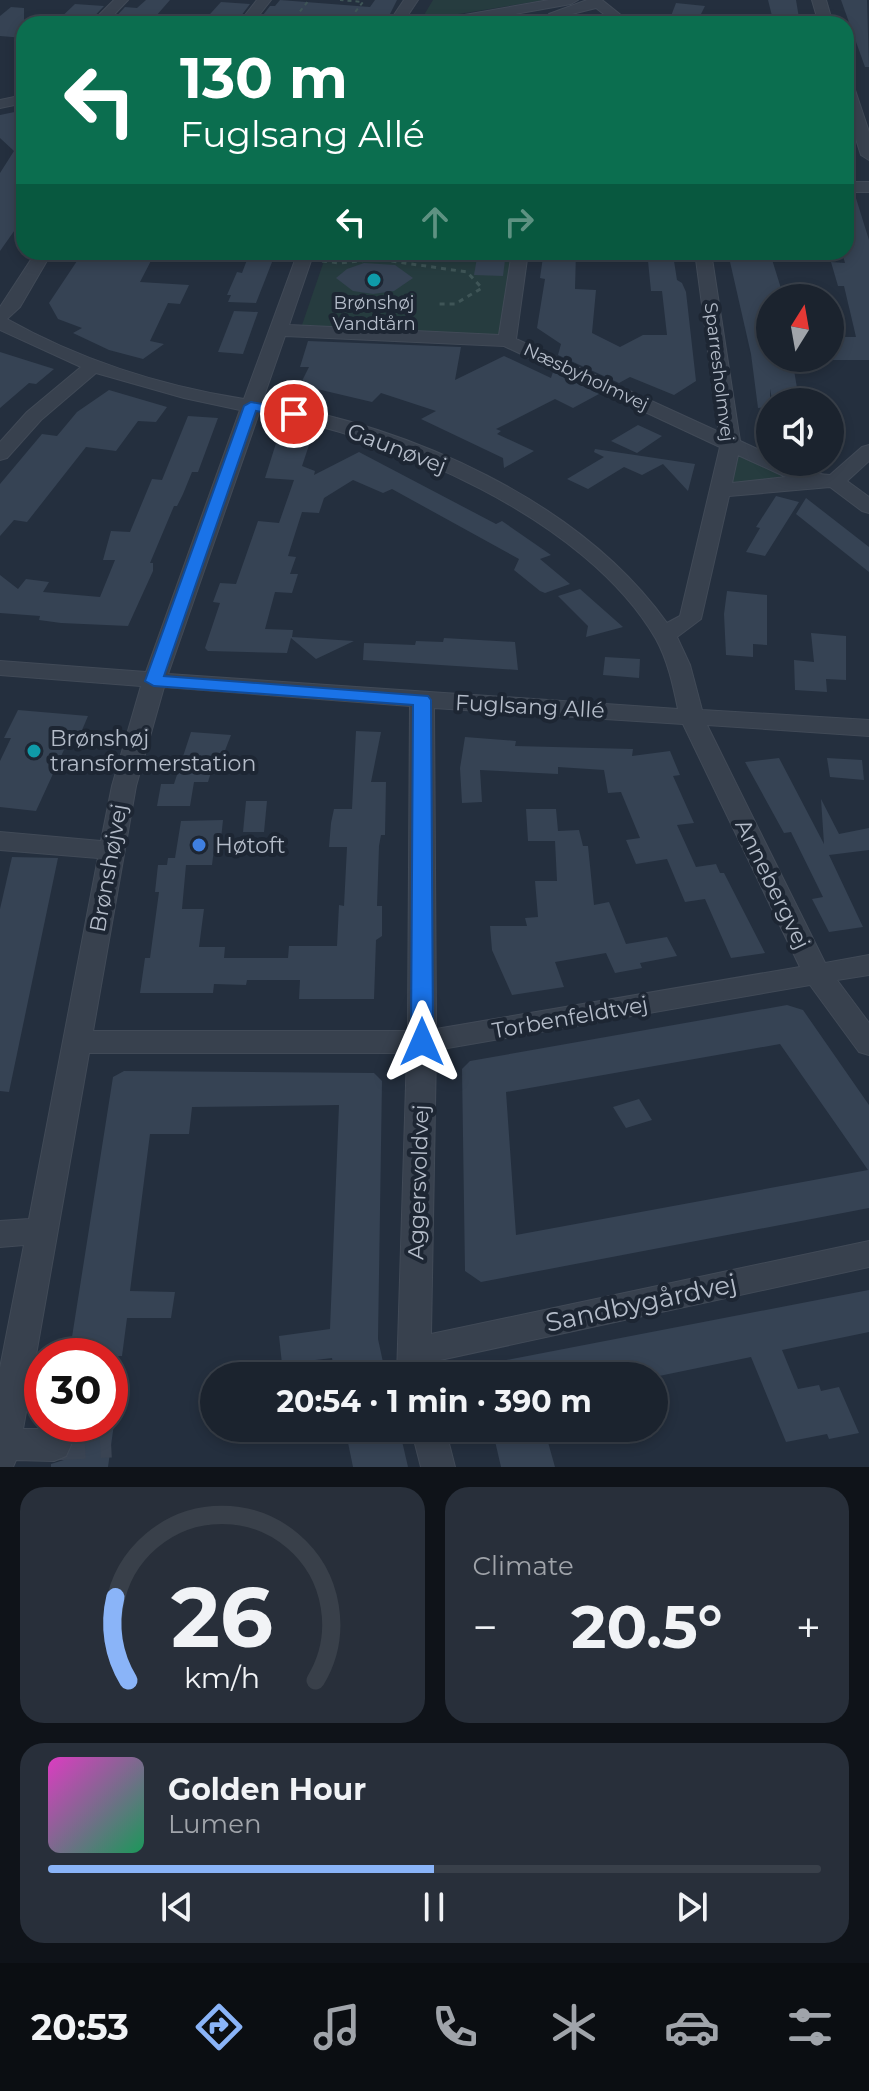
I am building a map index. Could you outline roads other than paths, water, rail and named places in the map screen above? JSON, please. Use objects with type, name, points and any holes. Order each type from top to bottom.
[{"type":"street","points":[[105,16],[121,0]]},
{"type":"street","points":[[251,16],[264,0]]},
{"type":"street","points":[[481,16],[571,0]]},
{"type":"street","points":[[543,16],[580,10],[595,2],[614,16]]},
{"type":"street","points":[[854,109],[869,155]]},
{"type":"street","points":[[0,316],[11,307],[39,260]]},
{"type":"street","name":"Brønshøjvej","points":[[1,1451],[124,786],[154,681],[304,260]]},
{"type":"street","points":[[507,341],[519,260]]},
{"type":"street","name":"Sparresholmvej","points":[[665,634],[690,619],[731,444],[704,260]]},
{"type":"street","name":"Gaunøvej","points":[[0,322],[94,365],[212,399],[317,418],[376,436],[442,463],[509,498],[572,537],[625,583],[665,634],[683,674],[691,716]]},
{"type":"street","name":"Næsbyholmvej","points":[[280,330],[507,341],[810,481],[835,481]]},
{"type":"street","points":[[0,454],[34,416],[94,365]]},
{"type":"street","points":[[869,451],[835,481],[869,507]]},
{"type":"street","points":[[718,491],[810,481]]},
{"type":"street","name":"Fuglsang Allé","points":[[0,668],[422,700],[869,728]]},
{"type":"street","name":"Aggersvoldvej","points":[[414,1362],[422,1042],[422,700]]},
{"type":"street","name":"Annebergvej","points":[[691,716],[817,974],[869,1044]]},
{"type":"street","points":[[0,841],[111,851]]},
{"type":"street","name":"Torbenfeldtvej","points":[[77,1042],[422,1042],[869,965]]},
{"type":"street","points":[[0,1234],[41,1231]]},
{"type":"street","name":"Sandbygårdvej","points":[[422,1362],[869,1254]]},
{"type":"street","points":[[432,1442],[438,1467]]},
{"type":"street","points":[[1,1451],[54,1445]]},
{"type":"tunnel","points":[[54,1445],[111,1442]]},
{"type":"place","name":"Brønshøj Vandtårn","points":[[374,280]]},
{"type":"place","name":"Brønshøj transformerstation","points":[[34,751]]},
{"type":"place","name":"Høtoft","points":[[199,845]]}]
